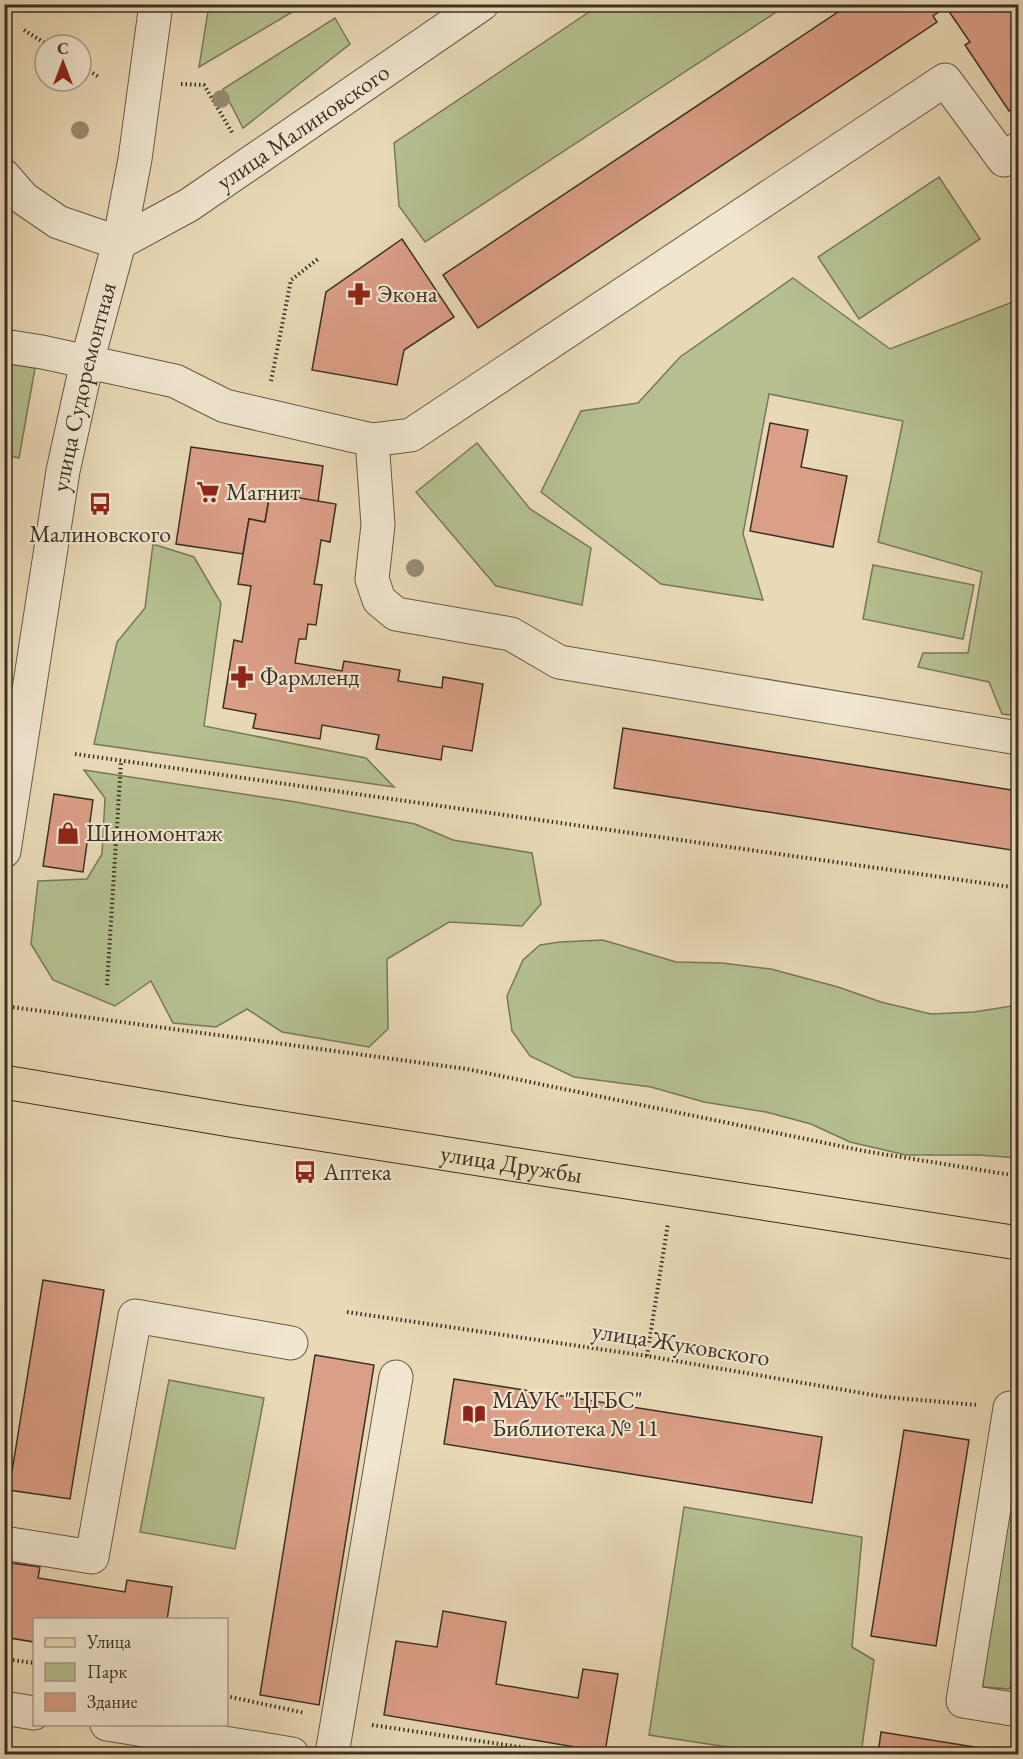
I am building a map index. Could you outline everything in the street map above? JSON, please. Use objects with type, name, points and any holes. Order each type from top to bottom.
[{"type":"main road","name":"улица Дружбы","points":[[4,1082],[1018,1243]]},
{"type":"street","name":"улица Судоремонтная","points":[[4,851],[63,471],[87,362],[119,243],[135,159],[156,4]]},
{"type":"street","name":"улица Малиновского","points":[[119,243],[189,205],[482,4]]},
{"type":"street","points":[[4,346],[175,381],[225,406],[372,440],[411,435],[945,80],[1004,160],[1018,149]]},
{"type":"street","points":[[4,176],[23,198],[58,222],[119,243]]},
{"type":"street","points":[[372,440],[378,525],[372,579],[379,600],[396,614],[511,634],[559,662],[1018,738]]},
{"type":"street","points":[[4,1543],[92,1557],[135,1316],[291,1343]]},
{"type":"street","points":[[332,1755],[396,1377]]},
{"type":"street","points":[[1015,1409],[963,1701],[1018,1710]]},
{"type":"street","points":[[4,1708],[33,1713]]},
{"type":"street","points":[[112,1726],[218,1749],[292,1755]]},
{"type":"path","points":[[24,30],[33,36]]},
{"type":"path","points":[[93,73],[99,77]]},
{"type":"path","points":[[181,84],[204,85],[233,134]]},
{"type":"path","points":[[271,381],[291,280],[318,259]]},
{"type":"path","points":[[75,754],[1018,888]]},
{"type":"path","points":[[108,985],[121,761]]},
{"type":"path","points":[[4,1006],[467,1069],[864,1151],[1018,1176]]},
{"type":"path","points":[[647,1356],[673,1189]]},
{"type":"path","name":"улица Жуковского","points":[[347,1312],[647,1356],[885,1397],[1015,1409]]},
{"type":"path","points":[[4,1659],[33,1663]]},
{"type":"path","points":[[228,1696],[338,1720],[567,1755]]},
{"type":"green space","points":[[209,4],[304,5],[199,67]]},
{"type":"green space","points":[[601,4],[787,5],[425,242],[399,206],[394,143]]},
{"type":"green space","points":[[335,18],[350,44],[243,128],[223,89]]},
{"type":"green space","points":[[939,177],[980,239],[859,319],[818,257]]},
{"type":"green space","points":[[793,278],[890,349],[1018,300],[1018,716],[1002,714],[989,682],[918,667],[923,653],[968,653],[982,572],[878,542],[903,421],[769,394],[743,534],[763,600],[661,584],[541,492],[581,411],[638,403],[680,357]]},
{"type":"green space","points":[[4,363],[35,368],[19,458],[5,455]]},
{"type":"green space","points":[[477,443],[530,509],[591,548],[582,605],[496,586],[416,492]]},
{"type":"green space","points":[[153,544],[194,557],[221,603],[204,726],[366,758],[394,787],[94,744],[117,642],[145,608]]},
{"type":"green space","points":[[873,565],[974,585],[963,639],[863,619]]},
{"type":"green space","points":[[84,770],[296,802],[415,824],[453,840],[532,853],[541,904],[522,926],[449,922],[387,959],[388,1029],[369,1047],[282,1032],[247,1009],[216,1027],[173,1023],[151,981],[115,1006],[53,980],[31,944],[38,881],[87,879],[102,854],[105,798]]},
{"type":"green space","points":[[603,940],[676,962],[722,963],[771,969],[838,987],[881,1002],[931,1014],[974,1012],[1018,1005],[1018,1158],[979,1155],[906,1155],[850,1142],[811,1124],[766,1112],[704,1102],[651,1087],[574,1077],[530,1056],[512,1031],[507,996],[523,960],[540,945]]},
{"type":"green space","points":[[169,1380],[264,1398],[235,1549],[140,1532]]},
{"type":"green space","points":[[1018,1431],[1017,1676],[1009,1689],[984,1687],[979,1671]]},
{"type":"green space","points":[[684,1507],[862,1537],[852,1647],[874,1660],[861,1754],[774,1754],[649,1735]]},
{"type":"building","points":[[850,4],[1013,4],[1018,13],[1018,104],[1009,111],[965,45],[970,42],[946,7],[933,16],[937,22],[478,328],[443,275]]},
{"type":"building","points":[[402,239],[454,317],[404,350],[397,385],[312,370],[326,292]]},
{"type":"building","points":[[770,423],[808,430],[801,467],[847,476],[833,547],[750,531]]},
{"type":"building","points":[[191,447],[323,466],[318,502],[270,493],[265,522],[249,519],[243,554],[176,544]]},
{"type":"building","points":[[270,493],[336,504],[330,542],[321,540],[314,584],[322,585],[316,625],[308,624],[306,639],[299,639],[295,663],[342,671],[344,661],[400,670],[398,681],[442,688],[443,677],[483,684],[472,751],[443,746],[441,760],[376,749],[379,735],[322,725],[320,739],[253,728],[256,714],[223,708],[234,640],[242,642],[251,586],[238,584],[249,519],[265,522]]},
{"type":"building","points":[[623,728],[1018,791],[1018,851],[614,788]]},
{"type":"building","name":"Шиномонтаж","points":[[54,794],[93,800],[83,872],[43,866]]},
{"type":"building","points":[[43,1280],[104,1290],[70,1499],[9,1490]]},
{"type":"building","points":[[315,1355],[374,1365],[319,1705],[260,1695]]},
{"type":"building","points":[[454,1379],[822,1437],[812,1503],[444,1444]]},
{"type":"building","points":[[904,1430],[969,1440],[936,1646],[871,1636]]},
{"type":"building","points":[[4,1562],[40,1567],[38,1578],[125,1592],[127,1580],[172,1587],[167,1618],[33,1618],[33,1642],[4,1637]]},
{"type":"building","points":[[443,1611],[506,1622],[496,1684],[578,1698],[583,1669],[618,1674],[605,1752],[384,1715],[396,1641],[437,1647]]},
{"type":"building","points":[[881,1732],[1018,1754],[878,1754]]},
{"type":"place","name":"Экона","points":[[359,294]]},
{"type":"place","name":"Магнит","points":[[208,492]]},
{"type":"place","name":"Малиновского","points":[[100,504]]},
{"type":"place","name":"Фармленд","points":[[242,677]]},
{"type":"place","name":"Шиномонтаж","points":[[68,833]]},
{"type":"place","name":"Аптека","points":[[305,1172]]},
{"type":"place","name":"МАУК \"ЦГБС\" Библиотека № 11","points":[[474,1414]]}]
